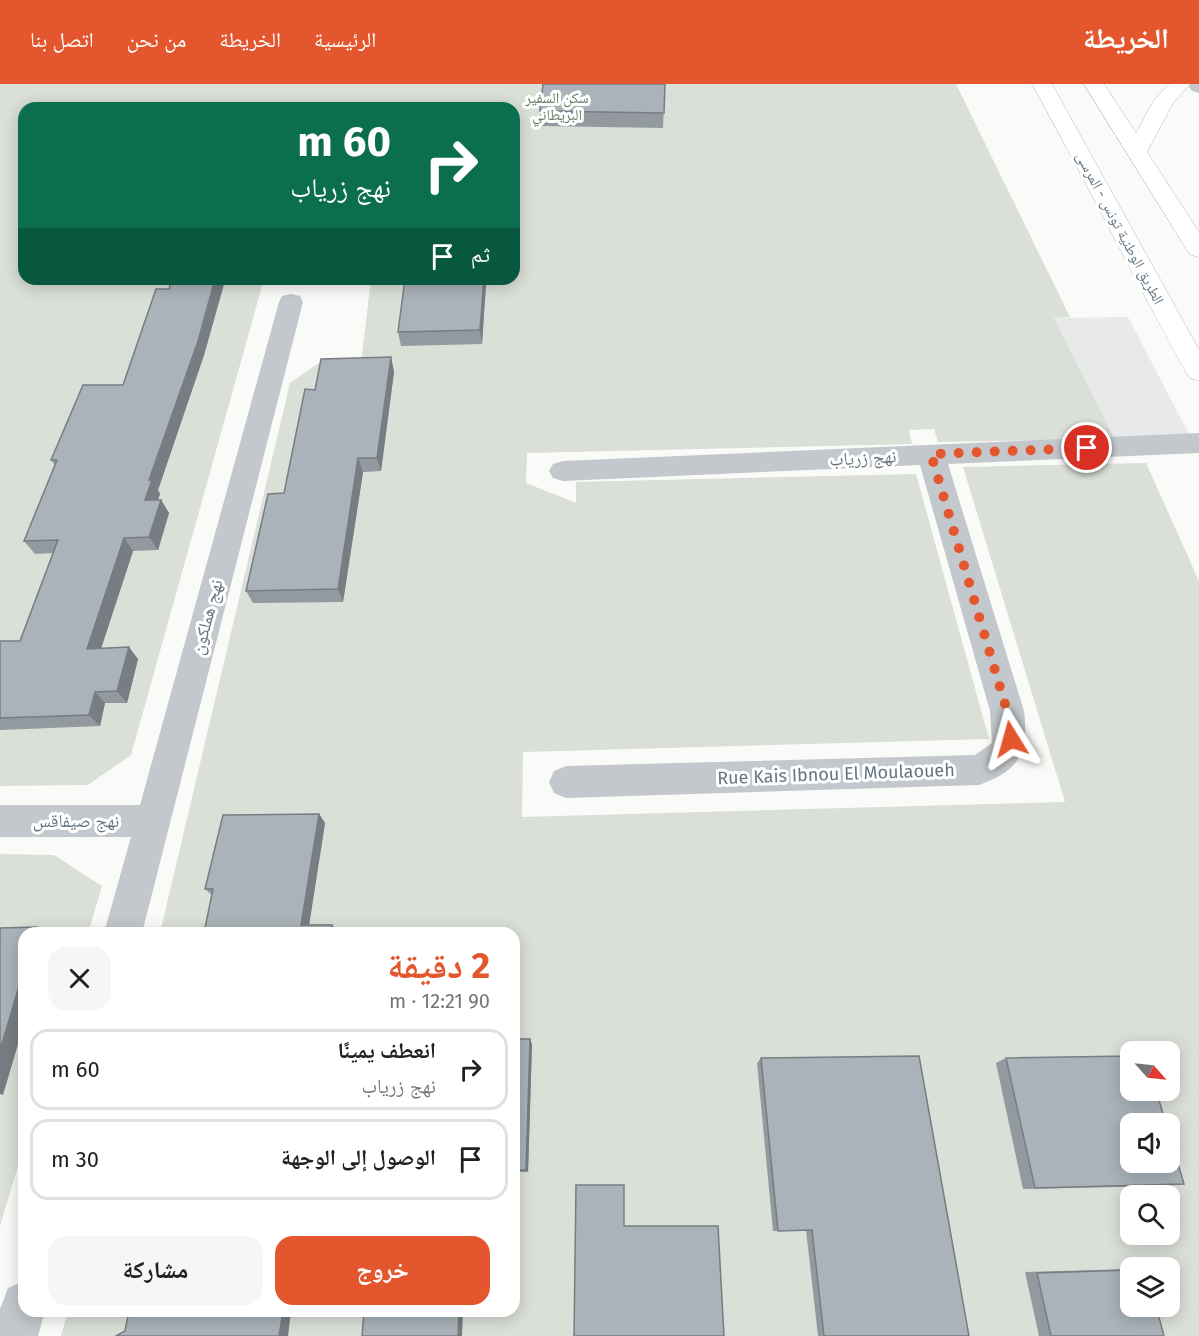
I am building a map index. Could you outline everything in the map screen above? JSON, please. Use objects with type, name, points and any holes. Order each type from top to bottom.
[{"type":"highway","name":"الطريق الوطنية تونس - المرسى","points":[[1042,84],[1091,171],[1138,267],[1199,372]]},
{"type":"highway","points":[[1094,84],[1199,250]]},
{"type":"highway","points":[[1136,153],[1164,100],[1180,84]]},
{"type":"street","name":"نهج هملكون","points":[[125,927],[291,302]]},
{"type":"street","name":"نهج زرياب","points":[[563,471],[1199,443]]},
{"type":"street","name":"Rue Kais Ibnou El Moulaoueh","points":[[566,782],[979,770],[1001,758],[1011,739],[1007,711],[931,454]]},
{"type":"street","name":"نهج صيفاقس","points":[[0,821],[152,821]]},
{"type":"street","points":[[15,1336],[20,1317]]},
{"type":"shaded area","points":[[1128,317],[1190,436],[1115,439],[1054,318]]},
{"type":"green space","name":"سكن السفير البريطاني","points":[[0,84],[956,84],[1070,317],[1054,318],[1115,439],[938,442],[934,429],[909,430],[912,444],[527,453],[526,483],[576,503],[576,482],[916,474],[989,739],[523,752],[522,817],[1065,802],[963,467],[1146,463],[1199,581],[1199,1336],[61,1336],[66,1317],[520,1317],[520,927],[161,927],[290,383],[317,364],[361,363],[370,285],[520,285],[520,102],[18,102],[18,285],[262,285],[131,755],[88,785],[0,786]]},
{"type":"green space","points":[[0,854],[54,855],[102,886],[90,927],[18,927],[18,1166],[0,1226]]},
{"type":"building","points":[[543,84],[665,84],[664,113],[540,111]]},
{"type":"building","points":[[170,285],[213,285],[198,341],[149,480],[152,480],[145,500],[161,500],[149,537],[124,538],[87,649],[129,647],[117,691],[95,692],[89,715],[0,718],[0,641],[20,641],[58,540],[24,541],[57,460],[51,460],[83,385],[123,385],[156,289],[169,289]]},
{"type":"building","points":[[404,285],[484,285],[480,330],[398,332]]},
{"type":"building","points":[[391,357],[377,458],[358,458],[338,589],[246,591],[268,494],[284,493],[305,389],[315,390],[321,359]]},
{"type":"building","points":[[319,814],[301,925],[332,925],[332,927],[205,927],[213,889],[205,889],[223,815]]},
{"type":"building","points":[[0,928],[18,928],[18,990],[0,1050]]},
{"type":"building","points":[[520,1039],[530,1039],[526,1170],[520,1170]]},
{"type":"building","points":[[919,1056],[969,1336],[824,1336],[812,1230],[778,1231],[761,1058]]},
{"type":"building","points":[[1120,1056],[1120,1101],[1159,1101],[1163,1113],[1120,1113],[1120,1173],[1180,1173],[1180,1171],[1184,1184],[1035,1188],[1006,1058]]},
{"type":"building","points":[[576,1185],[624,1185],[624,1226],[718,1226],[724,1336],[574,1336]]},
{"type":"building","points":[[1120,1270],[1120,1317],[1159,1317],[1164,1336],[1051,1336],[1037,1273]]},
{"type":"building","points":[[128,1317],[282,1317],[279,1336],[116,1336],[125,1331]]},
{"type":"building","points":[[364,1317],[459,1317],[458,1336],[362,1336]]},
{"type":"route","points":[[1011,739],[1007,711],[931,454],[1087,448]]}]
